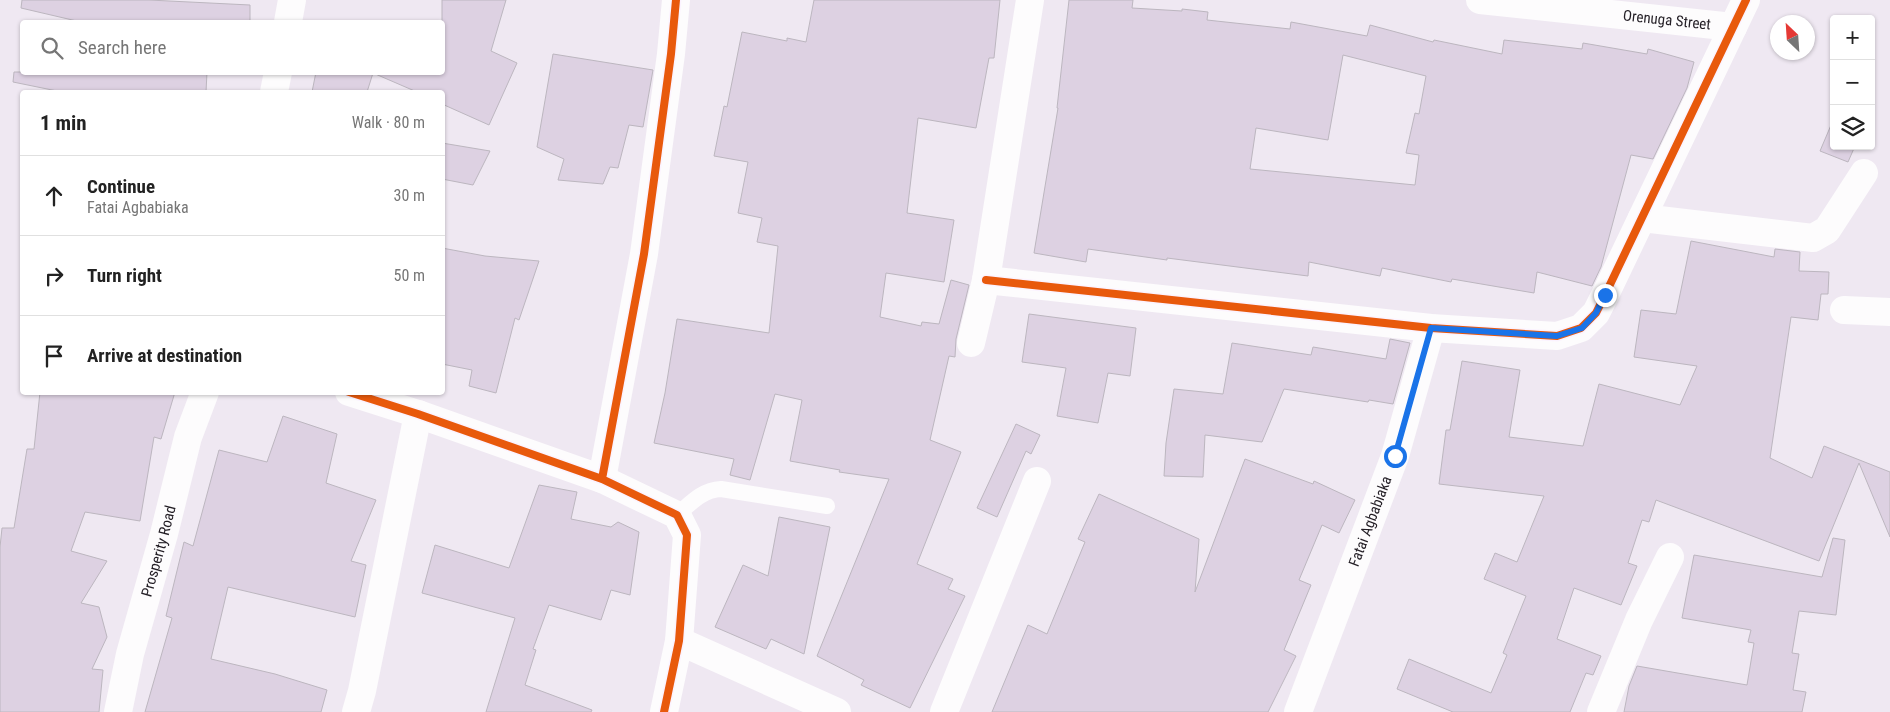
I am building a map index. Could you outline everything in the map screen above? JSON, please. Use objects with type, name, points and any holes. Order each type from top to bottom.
[{"type":"street","points":[[288,20],[292,0]]},
{"type":"street","points":[[602,479],[644,254],[671,54],[676,0]]},
{"type":"street","points":[[971,343],[986,280],[1030,0]]},
{"type":"street","name":"Orenuga Street","points":[[1480,0],[1679,10],[1734,27]]},
{"type":"street","points":[[986,280],[1431,328],[1557,336],[1582,328],[1596,313],[1746,0]]},
{"type":"street","points":[[274,90],[277,75]]},
{"type":"street","points":[[1642,218],[1812,238],[1827,230],[1864,173]]},
{"type":"street","points":[[1844,310],[1890,312]]},
{"type":"street","name":"Fatai Agbabiaka","points":[[1298,712],[1395,456],[1431,328]]},
{"type":"street","name":"Prosperity Road","points":[[118,712],[130,654],[164,534],[188,436],[204,395]]},
{"type":"street","points":[[358,395],[602,479],[677,515],[687,535],[679,641],[664,712]]},
{"type":"street","points":[[356,712],[362,691],[418,414]]},
{"type":"street","points":[[944,712],[1037,481]]},
{"type":"street","points":[[1601,712],[1639,620],[1670,557]]},
{"type":"street","points":[[679,641],[837,712]]},
{"type":"lane","points":[[677,515],[701,494],[721,489],[827,506]]},
{"type":"building","points":[[22,0],[149,0],[250,5],[250,20],[72,20],[21,8]]},
{"type":"building","points":[[442,0],[506,0],[491,51],[517,63],[489,125],[445,105],[445,90],[412,90],[378,75],[445,75],[445,20],[442,20]]},
{"type":"building","points":[[814,0],[1000,0],[994,58],[989,58],[976,128],[918,118],[907,213],[954,220],[944,282],[886,273],[880,317],[921,326],[922,322],[939,324],[951,280],[969,285],[956,339],[955,357],[949,356],[930,440],[961,452],[917,564],[953,579],[948,589],[965,596],[910,708],[861,685],[864,680],[817,656],[889,479],[839,472],[840,470],[790,461],[802,400],[775,394],[750,480],[730,475],[734,459],[654,443],[665,393],[677,319],[769,333],[778,246],[757,242],[762,218],[738,213],[748,162],[714,156],[724,106],[727,107],[742,32],[787,41],[787,38],[806,42]]},
{"type":"building","points":[[1069,0],[1133,0],[1132,8],[1182,11],[1182,9],[1208,12],[1207,20],[1290,29],[1291,22],[1367,36],[1370,25],[1433,42],[1434,40],[1502,54],[1504,40],[1582,49],[1583,43],[1647,54],[1648,49],[1694,62],[1687,88],[1653,159],[1631,155],[1601,267],[1592,286],[1537,272],[1534,293],[1452,279],[1451,282],[1382,268],[1380,276],[1309,262],[1308,276],[1088,249],[1086,262],[1034,253],[1057,108]],"holes":[[[1343,55],[1426,76],[1419,114],[1415,113],[1406,153],[1419,155],[1415,185],[1250,169],[1256,128],[1328,140]]]},
{"type":"building","points":[[553,54],[653,70],[643,127],[629,125],[618,168],[610,167],[603,184],[558,180],[564,159],[537,147]]},
{"type":"building","points":[[14,72],[20,72],[20,75],[207,75],[206,90],[52,90],[13,82]]},
{"type":"building","points":[[315,75],[372,75],[368,90],[312,90]]},
{"type":"building","points":[[1830,127],[1830,150],[1853,150],[1848,162],[1820,151]]},
{"type":"building","points":[[445,144],[490,151],[473,185],[445,180]]},
{"type":"building","points":[[1691,241],[1774,257],[1775,249],[1800,252],[1799,271],[1829,272],[1828,294],[1821,294],[1818,320],[1791,317],[1770,458],[1812,478],[1824,446],[1890,472],[1890,537],[1859,463],[1819,561],[1656,500],[1649,522],[1642,520],[1628,563],[1637,566],[1621,605],[1574,588],[1557,639],[1601,656],[1593,675],[1586,673],[1570,712],[1453,712],[1397,689],[1409,659],[1491,693],[1507,655],[1503,653],[1526,596],[1484,579],[1495,553],[1517,562],[1544,496],[1439,484],[1446,430],[1450,430],[1462,361],[1520,370],[1509,437],[1583,446],[1599,384],[1680,405],[1697,366],[1634,357],[1641,310],[1676,314]]},
{"type":"building","points":[[445,249],[485,256],[539,261],[519,320],[515,318],[496,393],[469,386],[472,370],[445,365]]},
{"type":"building","points":[[1029,314],[1136,328],[1130,376],[1108,373],[1098,423],[1057,416],[1066,368],[1022,362]]},
{"type":"building","points":[[1390,339],[1410,343],[1393,404],[1284,389],[1262,442],[1205,435],[1203,477],[1164,476],[1166,443],[1174,389],[1223,394],[1232,343],[1311,355],[1313,347],[1386,359]]},
{"type":"building","points":[[40,395],[174,395],[161,439],[154,437],[140,521],[85,512],[71,551],[107,561],[81,603],[99,607],[107,637],[92,669],[103,670],[99,712],[0,712],[0,547],[2,528],[14,528],[27,449],[34,449]]},
{"type":"building","points":[[283,416],[337,434],[326,483],[376,500],[351,561],[366,565],[355,617],[228,587],[211,659],[275,674],[327,690],[321,712],[145,712],[172,618],[166,616],[184,542],[193,546],[219,450],[267,462]]},
{"type":"building","points":[[1016,424],[1040,435],[1031,454],[1026,451],[997,517],[977,508]]},
{"type":"building","points":[[1245,459],[1313,484],[1314,481],[1355,500],[1339,533],[1322,525],[1299,580],[1311,585],[1284,650],[1296,656],[1268,712],[992,712],[1028,625],[1047,634],[1085,542],[1078,539],[1099,494],[1199,539],[1195,592]]},
{"type":"building","points":[[539,485],[577,492],[571,519],[611,527],[618,522],[639,532],[630,595],[611,590],[601,620],[549,605],[533,649],[536,650],[525,685],[592,710],[591,712],[486,712],[515,618],[422,593],[435,545],[509,568]]},
{"type":"building","points":[[779,517],[830,527],[804,654],[771,639],[766,649],[715,627],[743,565],[768,576]]},
{"type":"building","points":[[1833,538],[1845,540],[1836,615],[1799,611],[1792,653],[1799,654],[1793,690],[1806,692],[1802,712],[1624,712],[1629,686],[1637,666],[1747,685],[1754,643],[1748,642],[1751,630],[1682,618],[1694,555],[1822,577]]},
{"type":"cycle path","points":[[602,479],[644,254],[671,54],[676,0]]},
{"type":"cycle path","points":[[986,280],[1431,328],[1557,336],[1581,328],[1596,313],[1746,0]]},
{"type":"cycle path","points":[[358,395],[602,479],[677,515],[687,535],[679,641],[664,712]]},
{"type":"route","points":[[1395,456],[1431,328],[1557,336],[1582,328],[1596,313],[1605,295]]}]
